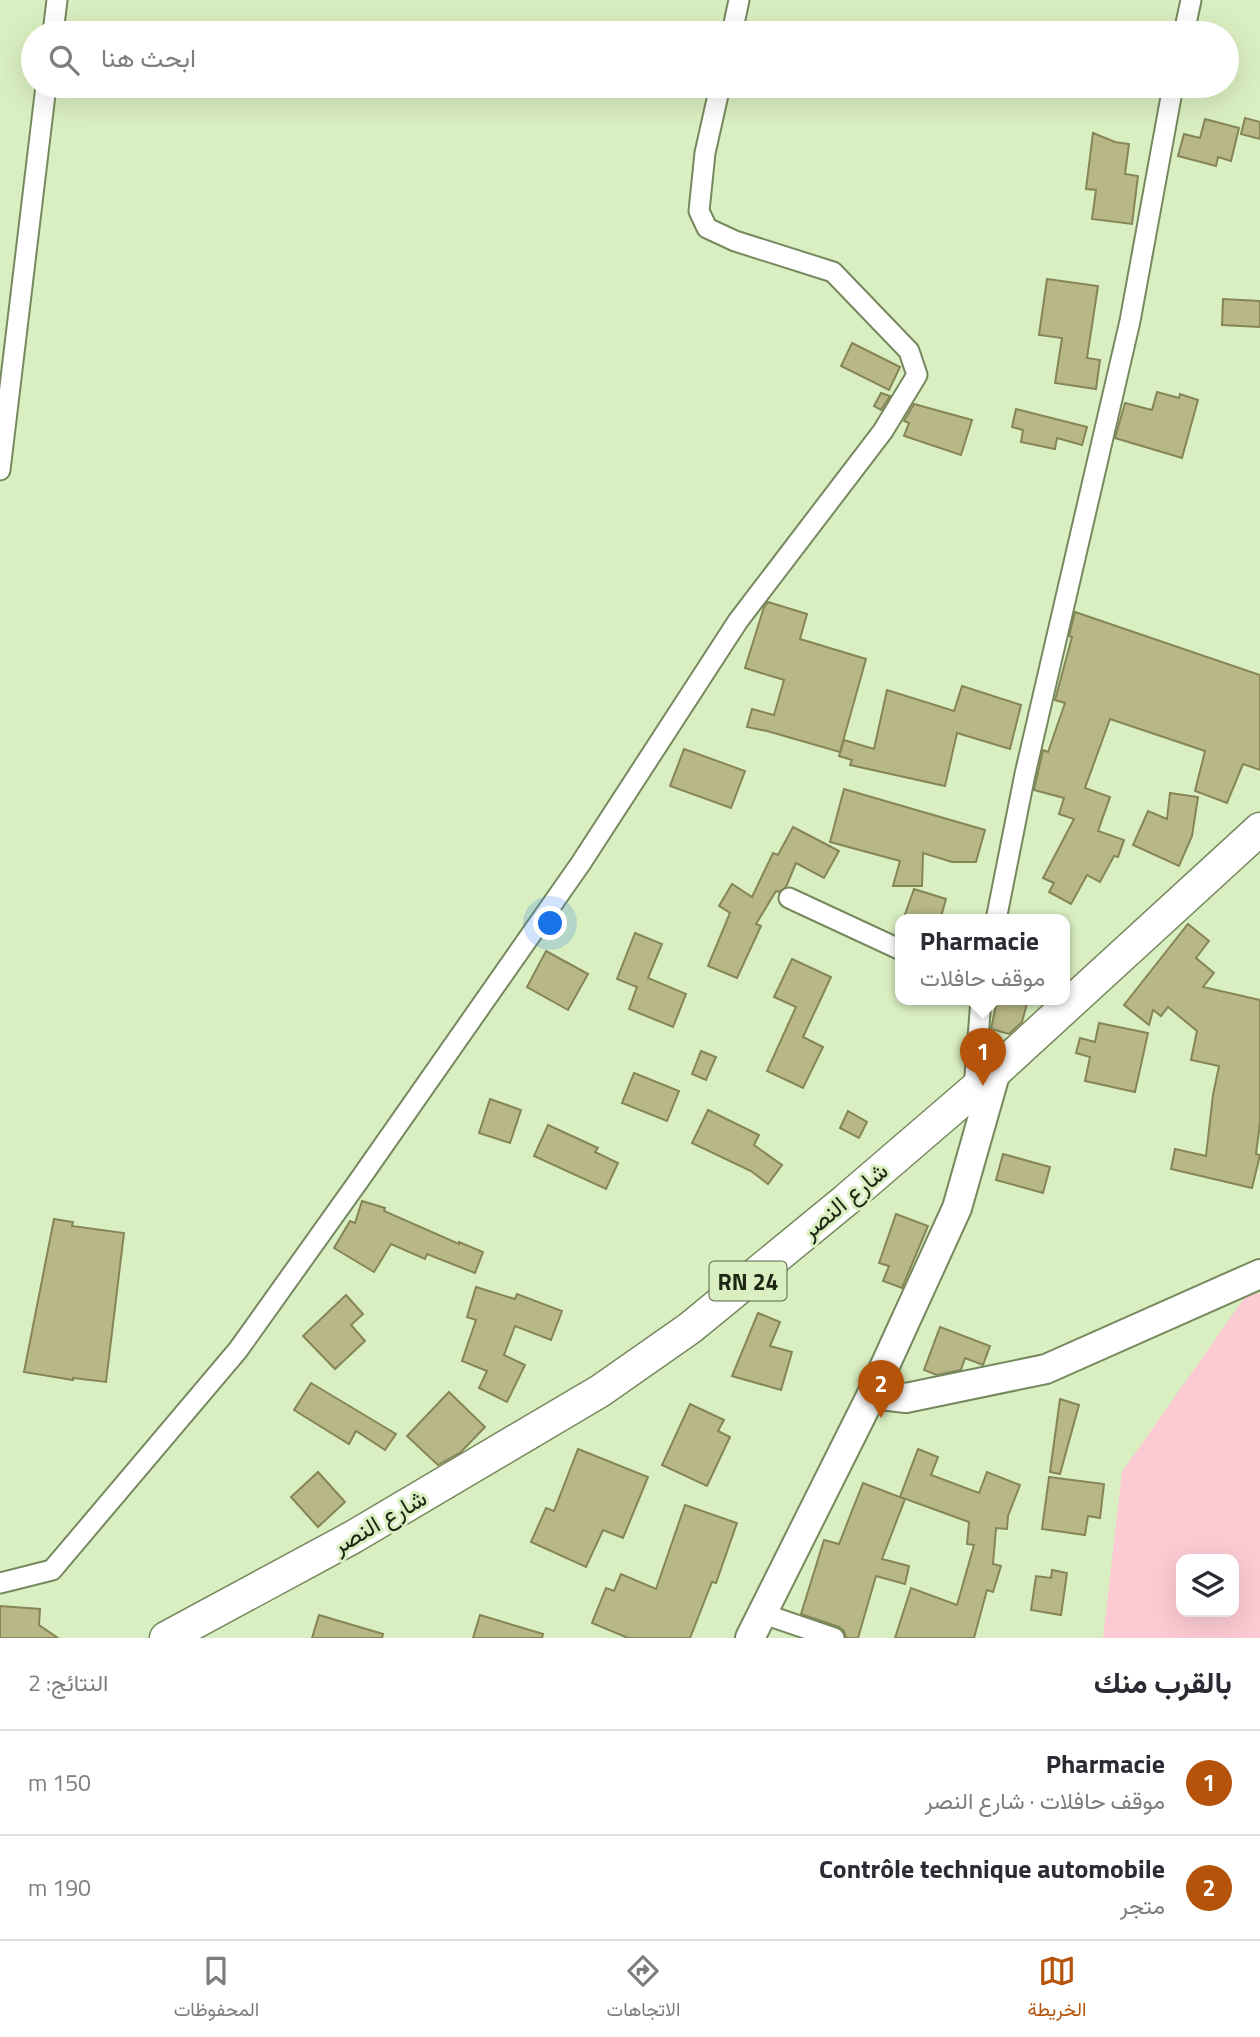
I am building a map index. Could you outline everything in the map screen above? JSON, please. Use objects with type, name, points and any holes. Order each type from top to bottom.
[{"type":"main road","name":"شارع النصر","points":[[1070,1002],[1260,829]]},
{"type":"main road","name":"شارع النصر","points":[[166,1638],[353,1537],[600,1391],[690,1328],[846,1200],[1066,1005]]},
{"type":"street","points":[[54,21],[57,0]]},
{"type":"street","points":[[735,21],[739,0]]},
{"type":"street","points":[[1187,21],[1191,0]]},
{"type":"street","points":[[0,470],[46,98]]},
{"type":"street","points":[[0,1583],[52,1570],[238,1350],[581,863],[738,621],[883,431],[916,375],[909,351],[833,272],[734,241],[707,228],[699,211],[705,153],[717,98]]},
{"type":"street","points":[[997,914],[1028,761],[1130,321],[1171,98]]},
{"type":"street","points":[[789,898],[895,947]]},
{"type":"street","points":[[834,1638],[755,1626],[872,1394],[957,1208],[985,1079],[981,1005]]},
{"type":"street","points":[[872,1394],[906,1398],[1046,1369],[1260,1274]]},
{"type":"shaded area","points":[[1260,1293],[1260,1638],[1103,1638],[1122,1472],[1245,1297]]},
{"type":"building","points":[[1245,118],[1260,122],[1260,139],[1241,134]]},
{"type":"building","points":[[1205,119],[1239,128],[1231,161],[1218,157],[1216,166],[1178,156],[1184,134],[1200,138]]},
{"type":"building","points":[[1093,133],[1115,142],[1129,144],[1125,174],[1138,176],[1132,224],[1092,219],[1096,190],[1086,189]]},
{"type":"building","points":[[1047,279],[1098,286],[1087,358],[1100,360],[1096,389],[1055,383],[1062,338],[1039,335]]},
{"type":"building","points":[[1223,299],[1260,301],[1260,327],[1222,325]]},
{"type":"building","points":[[852,343],[900,367],[889,390],[841,366]]},
{"type":"building","points":[[1157,392],[1179,398],[1180,394],[1198,400],[1182,458],[1115,438],[1125,403],[1152,410]]},
{"type":"building","points":[[881,393],[890,396],[881,410],[874,406]]},
{"type":"building","points":[[914,404],[972,420],[961,455],[904,436],[909,423],[904,421]]},
{"type":"building","points":[[1016,409],[1087,427],[1082,445],[1057,438],[1055,449],[1021,442],[1023,430],[1012,427]]},
{"type":"building","points":[[768,602],[807,614],[800,639],[866,659],[840,752],[747,727],[752,709],[774,715],[784,680],[745,668],[764,607]]},
{"type":"building","points":[[1075,612],[1260,675],[1260,770],[1243,764],[1227,803],[1195,791],[1205,751],[1110,719],[1085,788],[1110,797],[1098,831],[1124,840],[1118,857],[1114,856],[1100,882],[1087,875],[1071,904],[1049,892],[1054,883],[1043,878],[1074,819],[1059,814],[1064,798],[1034,790],[1043,750],[1048,752],[1065,703],[1055,700],[1072,637],[1069,636]]},
{"type":"building","points":[[962,686],[1021,705],[1010,749],[957,733],[945,786],[850,765],[852,760],[839,756],[844,740],[874,749],[887,690],[954,711]]},
{"type":"building","points":[[684,749],[745,771],[731,808],[670,786]]},
{"type":"building","points":[[844,789],[985,830],[976,862],[952,862],[923,853],[922,886],[893,886],[900,861],[830,842]]},
{"type":"building","points":[[1170,793],[1198,797],[1192,836],[1179,866],[1133,845],[1148,811],[1167,819]]},
{"type":"building","points":[[793,827],[839,851],[824,878],[796,863],[786,887],[776,891],[756,924],[761,926],[737,978],[708,966],[730,913],[719,906],[732,884],[752,897],[773,853],[778,855]]},
{"type":"building","points":[[914,889],[946,899],[942,914],[905,914]]},
{"type":"building","points":[[1188,924],[1209,941],[1196,958],[1214,973],[1203,987],[1260,1000],[1260,1123],[1256,1154],[1260,1155],[1252,1188],[1171,1169],[1175,1149],[1206,1156],[1219,1066],[1191,1060],[1197,1031],[1168,1007],[1161,1016],[1153,1010],[1149,1025],[1124,1005]]},
{"type":"building","points":[[635,933],[662,944],[648,978],[686,994],[673,1027],[629,1009],[637,987],[617,979]]},
{"type":"building","points":[[546,951],[588,974],[568,1010],[527,987]]},
{"type":"building","points":[[792,959],[831,977],[803,1037],[823,1047],[803,1088],[767,1071],[796,1007],[774,997]]},
{"type":"building","points":[[996,1005],[1027,1005],[1022,1022],[1009,1034],[991,1029]]},
{"type":"building","points":[[1099,1023],[1148,1033],[1135,1092],[1085,1081],[1090,1057],[1076,1053],[1080,1038],[1095,1042]]},
{"type":"building","points":[[701,1051],[716,1057],[706,1080],[692,1074]]},
{"type":"building","points":[[634,1073],[679,1091],[667,1121],[622,1103]]},
{"type":"building","points":[[490,1099],[521,1110],[510,1143],[479,1133]]},
{"type":"building","points":[[708,1110],[759,1135],[754,1145],[782,1165],[768,1184],[751,1171],[692,1143]]},
{"type":"building","points":[[848,1111],[867,1122],[859,1138],[840,1128]]},
{"type":"building","points":[[548,1125],[598,1148],[595,1152],[618,1163],[606,1189],[534,1156]]},
{"type":"building","points":[[1003,1154],[1050,1167],[1043,1193],[996,1180]]},
{"type":"building","points":[[362,1201],[385,1208],[384,1211],[483,1252],[475,1273],[427,1254],[425,1259],[391,1244],[374,1272],[334,1248],[350,1221],[355,1223]]},
{"type":"building","points":[[896,1214],[928,1226],[902,1288],[883,1281],[889,1266],[879,1263]]},
{"type":"building","points":[[54,1219],[73,1222],[72,1226],[124,1233],[106,1382],[24,1372]]},
{"type":"building","points":[[476,1287],[515,1299],[517,1294],[562,1311],[551,1340],[515,1326],[504,1355],[525,1365],[507,1402],[479,1388],[487,1371],[462,1361],[476,1320],[467,1317]]},
{"type":"building","points":[[346,1295],[363,1314],[351,1325],[365,1341],[335,1369],[303,1336]]},
{"type":"building","points":[[758,1313],[780,1322],[770,1346],[792,1352],[781,1390],[732,1376]]},
{"type":"building","points":[[940,1327],[990,1346],[983,1365],[965,1358],[961,1370],[937,1375],[924,1370]]},
{"type":"building","points":[[311,1383],[396,1434],[385,1450],[356,1431],[349,1444],[294,1410]]},
{"type":"building","points":[[449,1392],[485,1427],[461,1452],[438,1465],[407,1436]]},
{"type":"building","points":[[1060,1399],[1079,1405],[1060,1474],[1050,1472]]},
{"type":"building","points":[[690,1404],[724,1420],[718,1431],[730,1437],[707,1486],[662,1465]]},
{"type":"building","points":[[578,1449],[648,1477],[623,1538],[603,1530],[586,1567],[531,1542],[546,1508],[554,1511]]},
{"type":"building","points":[[918,1449],[938,1457],[931,1475],[979,1493],[987,1472],[1020,1485],[1008,1516],[1007,1529],[996,1528],[993,1564],[1001,1566],[993,1592],[987,1590],[974,1638],[895,1638],[911,1588],[957,1605],[974,1545],[967,1544],[969,1522],[900,1497]]},
{"type":"building","points":[[318,1472],[345,1502],[318,1527],[291,1497]]},
{"type":"building","points":[[1049,1477],[1104,1484],[1100,1518],[1088,1516],[1085,1535],[1042,1529]]},
{"type":"building","points":[[863,1483],[905,1499],[882,1559],[909,1566],[905,1584],[876,1576],[858,1638],[846,1638],[839,1627],[801,1614],[824,1540],[839,1544]]},
{"type":"building","points":[[685,1505],[737,1523],[716,1583],[712,1582],[690,1638],[628,1638],[592,1623],[606,1588],[614,1591],[621,1574],[656,1589]]},
{"type":"building","points":[[1052,1570],[1067,1573],[1061,1615],[1031,1610],[1036,1576],[1051,1578]]},
{"type":"building","points":[[0,1606],[40,1609],[39,1625],[58,1638],[0,1638]]},
{"type":"building","points":[[319,1615],[383,1634],[382,1638],[312,1638]]},
{"type":"building","points":[[480,1615],[543,1634],[542,1638],[473,1638]]},
{"type":"place","name":"Pharmacie","points":[[983,1086]]},
{"type":"place","name":"Contrôle technique automobile","points":[[881,1418]]}]
